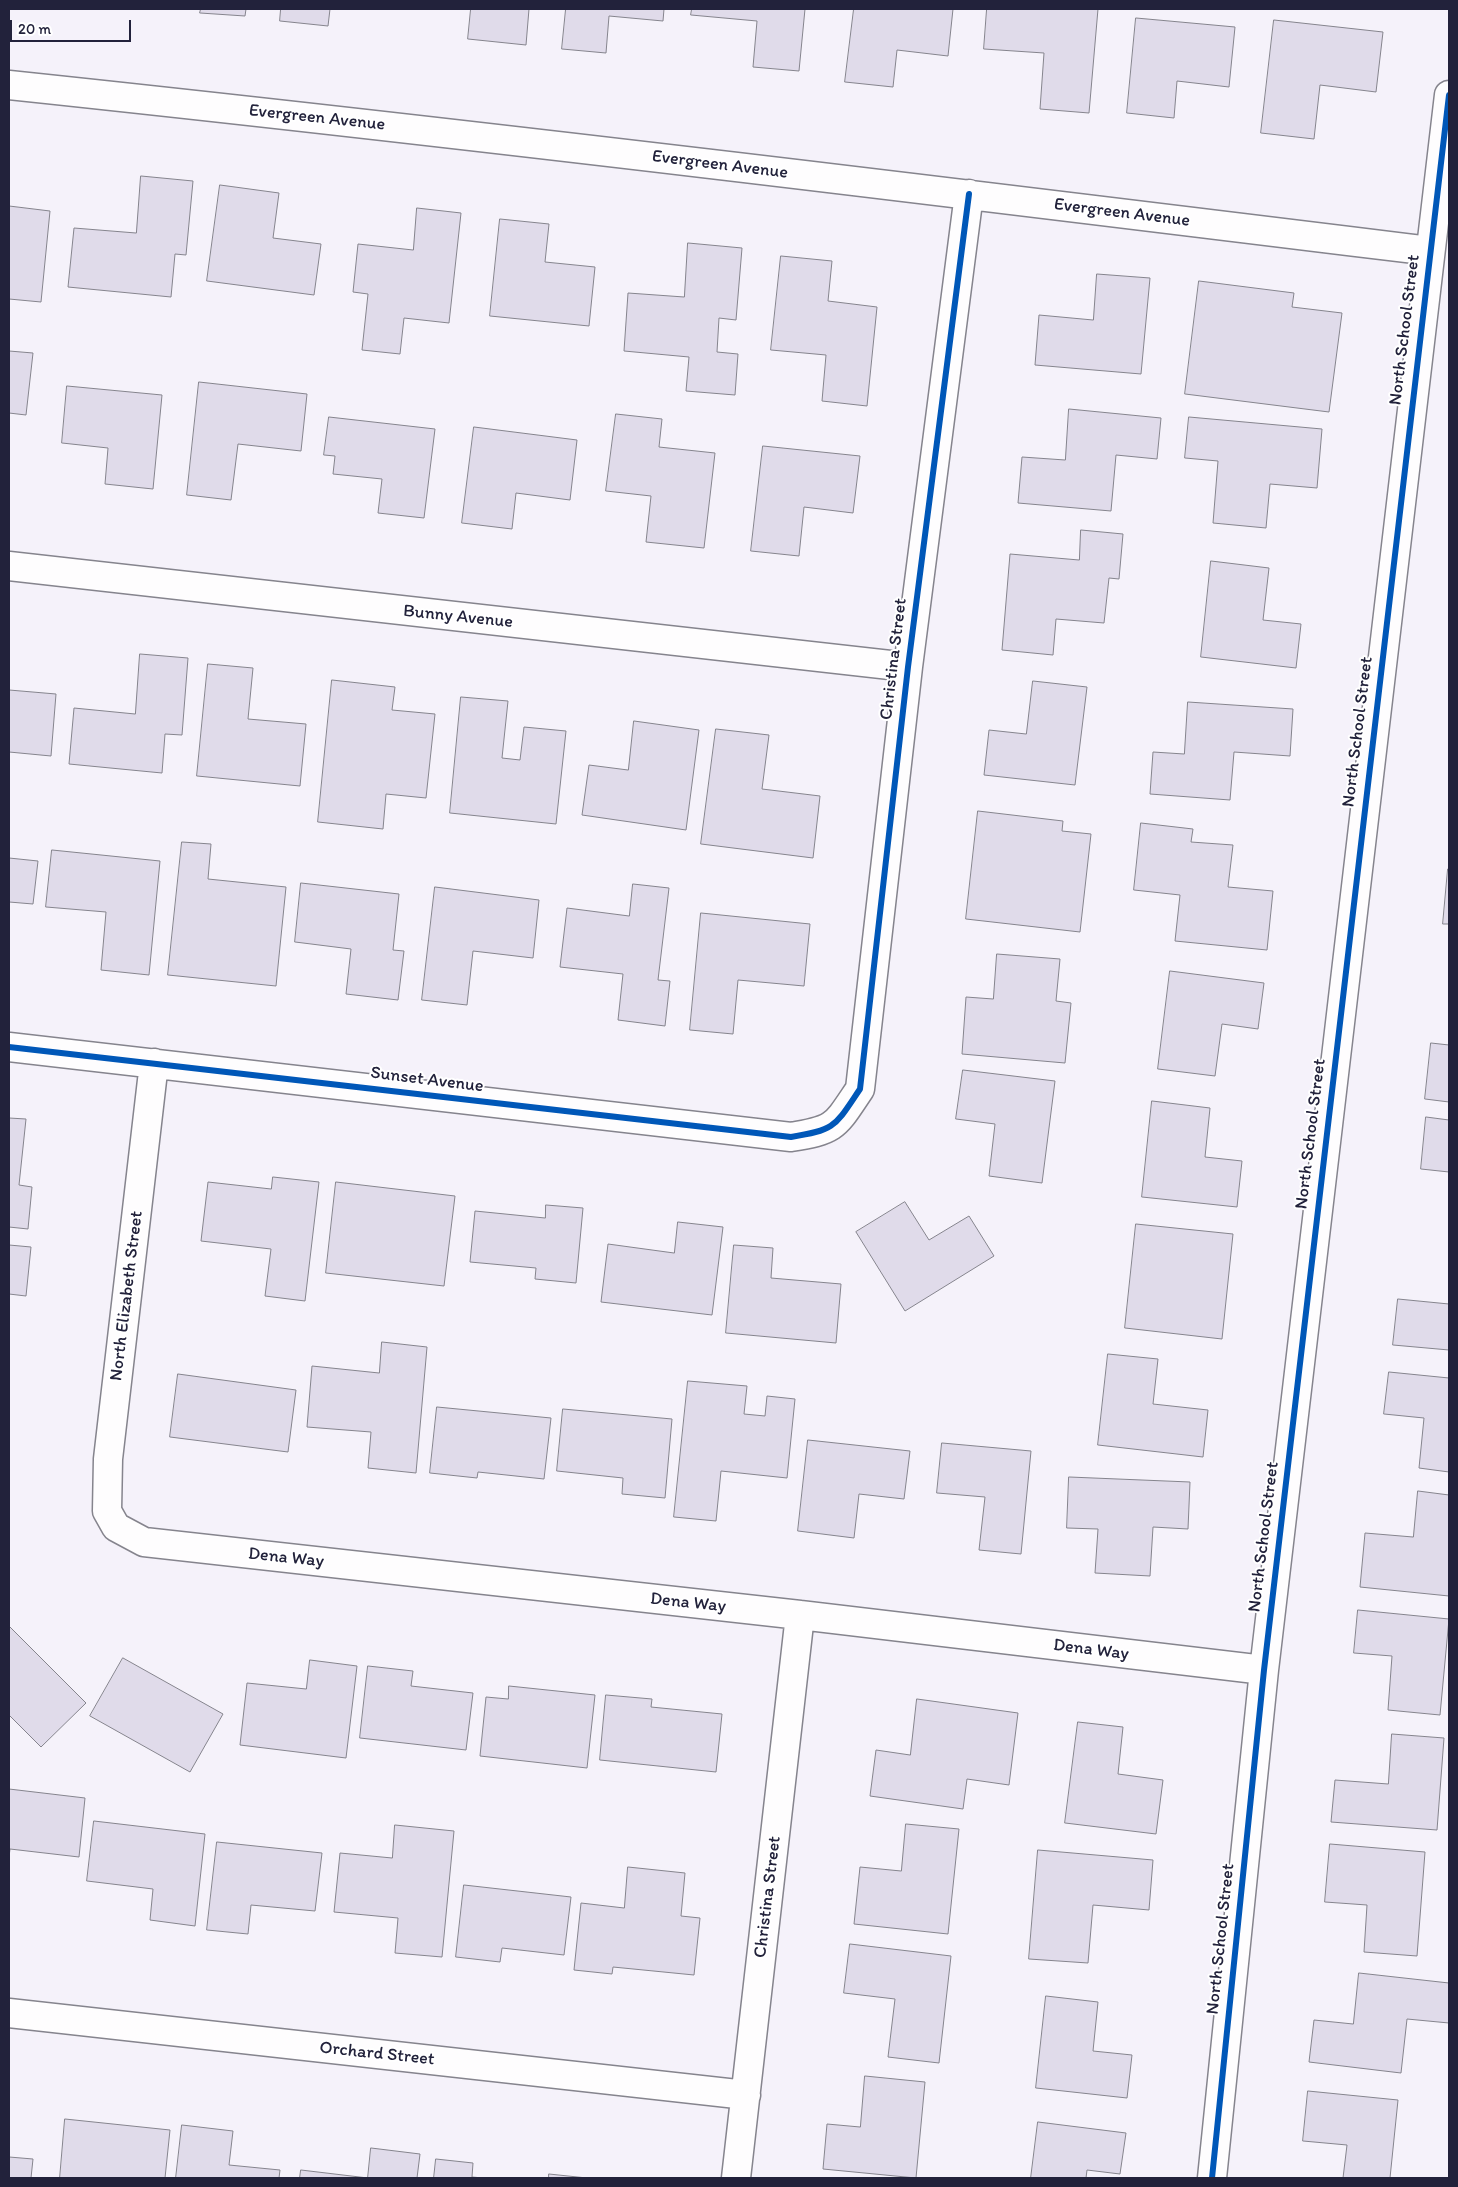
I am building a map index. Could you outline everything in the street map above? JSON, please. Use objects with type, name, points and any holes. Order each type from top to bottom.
[{"type":"street","name":"Evergreen Avenue","points":[[9,85],[287,114],[969,194],[1430,251]]},
{"type":"street","name":"North School Street","points":[[1212,2178],[1264,1670],[1449,95]]},
{"type":"street","name":"Christina Street","points":[[838,1122],[860,1089],[908,668],[969,194]]},
{"type":"street","name":"Bunny Avenue","points":[[9,566],[908,668]]},
{"type":"street","name":"Sunset Avenue","points":[[9,1047],[791,1137],[822,1132],[838,1122]]},
{"type":"street","name":"North Elizabeth Street","points":[[116,1526],[106,1511],[108,1459],[154,1063]]},
{"type":"street","name":"Dena Way","points":[[116,1526],[144,1542],[800,1615],[1264,1670]]},
{"type":"street","name":"Christina Street","points":[[736,2178],[800,1615]]},
{"type":"street","name":"Orchard Street","points":[[9,2013],[746,2095]]},
{"type":"building","points":[[201,9],[246,9],[245,16],[200,13]]},
{"type":"building","points":[[281,9],[330,9],[328,26],[280,21]]},
{"type":"building","points":[[471,9],[529,9],[526,45],[468,39]]},
{"type":"building","points":[[566,9],[664,9],[663,21],[609,16],[606,53],[562,49]]},
{"type":"building","points":[[692,9],[805,9],[799,71],[753,67],[757,21],[691,15]]},
{"type":"building","points":[[854,9],[953,9],[948,56],[897,50],[893,87],[845,82]]},
{"type":"building","points":[[987,9],[1098,9],[1089,113],[1040,109],[1044,53],[984,49]]},
{"type":"building","points":[[1136,18],[1235,27],[1229,87],[1177,81],[1174,118],[1127,113]]},
{"type":"building","points":[[1274,20],[1383,32],[1376,92],[1320,85],[1314,139],[1261,133]]},
{"type":"building","points":[[141,176],[193,181],[186,255],[175,254],[171,297],[68,287],[74,228],[136,233]]},
{"type":"building","points":[[220,185],[279,193],[273,238],[321,244],[314,295],[207,281]]},
{"type":"building","points":[[9,206],[50,211],[41,302],[9,299]]},
{"type":"building","points":[[417,208],[461,213],[449,323],[404,318],[400,354],[362,350],[368,294],[353,292],[358,244],[413,250]]},
{"type":"building","points":[[500,219],[549,224],[545,262],[595,267],[589,326],[490,316]]},
{"type":"building","points":[[688,243],[742,248],[736,320],[719,318],[717,352],[738,354],[735,395],[686,391],[689,357],[624,351],[628,293],[684,297]]},
{"type":"building","points":[[781,256],[832,261],[828,301],[877,307],[867,406],[822,401],[826,355],[771,350]]},
{"type":"building","points":[[1097,274],[1150,278],[1141,374],[1035,365],[1039,315],[1093,320]]},
{"type":"building","points":[[1199,281],[1294,293],[1292,307],[1342,313],[1329,412],[1185,394]]},
{"type":"building","points":[[9,351],[33,353],[26,415],[9,413]]},
{"type":"building","points":[[199,382],[307,394],[301,451],[238,444],[231,500],[187,495]]},
{"type":"building","points":[[67,386],[162,395],[153,489],[105,484],[108,448],[62,443]]},
{"type":"building","points":[[1069,409],[1161,418],[1157,459],[1116,455],[1111,511],[1018,503],[1022,457],[1065,460]]},
{"type":"building","points":[[616,414],[662,419],[659,447],[715,453],[704,548],[646,542],[651,496],[606,491]]},
{"type":"building","points":[[329,417],[435,429],[424,518],[378,513],[382,479],[333,474],[335,456],[324,455]]},
{"type":"building","points":[[1189,417],[1322,429],[1317,488],[1270,484],[1266,528],[1213,523],[1218,461],[1185,458]]},
{"type":"building","points":[[474,427],[577,440],[570,500],[516,493],[512,529],[462,523]]},
{"type":"building","points":[[763,446],[860,456],[853,513],[804,507],[799,556],[751,551]]},
{"type":"building","points":[[1081,530],[1123,534],[1119,579],[1109,578],[1104,623],[1056,619],[1053,655],[1002,650],[1010,554],[1079,560]]},
{"type":"building","points":[[1211,561],[1269,568],[1263,620],[1301,624],[1296,668],[1201,657]]},
{"type":"building","points":[[140,654],[188,658],[182,735],[165,734],[162,773],[69,764],[74,708],[135,714]]},
{"type":"building","points":[[208,664],[253,668],[248,719],[306,724],[300,786],[197,776]]},
{"type":"building","points":[[332,680],[395,687],[392,710],[435,714],[426,798],[386,794],[383,829],[318,822]]},
{"type":"building","points":[[1033,681],[1087,687],[1075,785],[984,775],[989,730],[1026,734]]},
{"type":"building","points":[[9,690],[56,694],[51,756],[9,752]]},
{"type":"building","points":[[461,697],[508,701],[502,758],[520,760],[524,727],[566,731],[556,824],[450,813]]},
{"type":"building","points":[[1188,702],[1293,709],[1290,756],[1234,752],[1230,800],[1150,794],[1153,752],[1184,754]]},
{"type":"building","points":[[634,721],[699,730],[686,830],[582,815],[589,765],[628,770]]},
{"type":"building","points":[[716,729],[769,735],[762,789],[820,796],[813,858],[701,844]]},
{"type":"building","points":[[978,811],[1063,821],[1062,831],[1091,834],[1080,932],[966,919]]},
{"type":"building","points":[[1141,823],[1193,829],[1191,842],[1233,845],[1228,887],[1273,891],[1267,950],[1175,941],[1180,895],[1134,890]]},
{"type":"building","points":[[182,842],[211,844],[208,879],[286,887],[276,986],[168,975]]},
{"type":"building","points":[[52,850],[160,861],[149,975],[101,970],[106,912],[46,907]]},
{"type":"building","points":[[9,858],[38,861],[33,904],[9,902]]},
{"type":"building","points":[[1448,869],[1449,924],[1443,924]]},
{"type":"building","points":[[301,883],[399,894],[393,950],[404,951],[398,1000],[346,994],[351,949],[295,942]]},
{"type":"building","points":[[633,884],[669,888],[658,980],[670,981],[665,1026],[618,1020],[623,974],[560,967],[567,908],[629,916]]},
{"type":"building","points":[[435,887],[539,900],[533,958],[473,951],[467,1005],[422,1000]]},
{"type":"building","points":[[701,913],[810,924],[804,986],[738,980],[733,1034],[690,1030]]},
{"type":"building","points":[[997,954],[1060,959],[1056,1001],[1071,1003],[1065,1063],[962,1054],[966,997],[993,999]]},
{"type":"building","points":[[1170,971],[1264,983],[1258,1029],[1222,1024],[1215,1076],[1158,1069]]},
{"type":"building","points":[[1431,1043],[1449,1045],[1449,1102],[1425,1099]]},
{"type":"building","points":[[963,1070],[1055,1081],[1042,1183],[989,1176],[995,1124],[956,1119]]},
{"type":"building","points":[[1152,1101],[1210,1108],[1205,1157],[1242,1161],[1237,1207],[1142,1197]]},
{"type":"building","points":[[1426,1117],[1449,1120],[1449,1172],[1421,1169]]},
{"type":"building","points":[[9,1118],[26,1119],[19,1185],[32,1187],[28,1229],[9,1227]]},
{"type":"building","points":[[273,1177],[319,1182],[305,1301],[265,1296],[271,1249],[201,1241],[208,1182],[271,1189]]},
{"type":"building","points":[[336,1182],[455,1196],[444,1286],[326,1273]]},
{"type":"building","points":[[905,1202],[929,1240],[969,1216],[994,1256],[905,1311],[856,1232]]},
{"type":"building","points":[[546,1205],[583,1208],[576,1283],[535,1279],[536,1268],[470,1262],[475,1211],[545,1218]]},
{"type":"building","points":[[678,1222],[723,1227],[712,1315],[601,1302],[608,1244],[674,1253]]},
{"type":"building","points":[[1136,1224],[1233,1234],[1222,1339],[1125,1328]]},
{"type":"building","points":[[9,1245],[31,1247],[26,1296],[9,1294]]},
{"type":"building","points":[[734,1245],[773,1248],[771,1278],[841,1284],[836,1343],[726,1333]]},
{"type":"building","points":[[1398,1299],[1449,1304],[1449,1350],[1393,1345]]},
{"type":"building","points":[[382,1342],[427,1347],[416,1473],[368,1468],[371,1432],[307,1427],[312,1366],[379,1373]]},
{"type":"building","points":[[1108,1354],[1158,1359],[1153,1404],[1208,1410],[1203,1457],[1098,1445]]},
{"type":"building","points":[[1389,1372],[1449,1378],[1449,1472],[1419,1468],[1424,1418],[1384,1414]]},
{"type":"building","points":[[178,1374],[296,1390],[288,1452],[170,1437]]},
{"type":"building","points":[[688,1381],[747,1386],[744,1414],[765,1416],[767,1396],[795,1399],[787,1478],[721,1471],[716,1521],[674,1517]]},
{"type":"building","points":[[437,1407],[551,1418],[544,1479],[478,1472],[477,1478],[430,1473]]},
{"type":"building","points":[[563,1409],[672,1419],[665,1498],[622,1494],[623,1478],[557,1471]]},
{"type":"building","points":[[808,1440],[910,1451],[904,1499],[859,1494],[854,1538],[798,1531]]},
{"type":"building","points":[[942,1443],[1031,1451],[1021,1554],[979,1550],[985,1497],[937,1493]]},
{"type":"building","points":[[1069,1477],[1190,1482],[1188,1529],[1153,1527],[1150,1576],[1095,1573],[1098,1529],[1067,1528]]},
{"type":"building","points":[[1418,1491],[1449,1495],[1449,1596],[1360,1587],[1365,1533],[1413,1537]]},
{"type":"building","points":[[1358,1610],[1449,1619],[1440,1715],[1388,1710],[1392,1656],[1354,1653]]},
{"type":"building","points":[[9,1626],[86,1703],[41,1747],[9,1715]]},
{"type":"building","points":[[123,1658],[223,1714],[190,1772],[90,1716]]},
{"type":"building","points":[[310,1660],[357,1666],[346,1758],[240,1745],[247,1683],[306,1689]]},
{"type":"building","points":[[368,1666],[413,1671],[411,1686],[473,1693],[466,1750],[360,1738]]},
{"type":"building","points":[[509,1686],[595,1695],[587,1768],[480,1756],[486,1697],[508,1699]]},
{"type":"building","points":[[606,1695],[652,1699],[651,1707],[722,1714],[716,1772],[600,1760]]},
{"type":"building","points":[[917,1699],[1018,1713],[1009,1785],[967,1779],[963,1809],[870,1796],[876,1750],[910,1755]]},
{"type":"building","points":[[1078,1722],[1123,1727],[1118,1774],[1163,1780],[1156,1834],[1065,1823]]},
{"type":"building","points":[[1392,1734],[1444,1738],[1437,1830],[1331,1822],[1335,1780],[1388,1784]]},
{"type":"building","points":[[9,1789],[85,1798],[79,1857],[10,1849],[9,1857]]},
{"type":"building","points":[[94,1821],[205,1834],[195,1926],[150,1920],[153,1889],[87,1881]]},
{"type":"building","points":[[906,1824],[959,1829],[948,1934],[854,1924],[860,1867],[901,1871]]},
{"type":"building","points":[[395,1825],[454,1831],[442,1957],[395,1953],[398,1918],[334,1912],[340,1853],[392,1858]]},
{"type":"building","points":[[217,1842],[322,1853],[315,1911],[251,1905],[248,1934],[207,1930]]},
{"type":"building","points":[[1330,1844],[1425,1852],[1417,1956],[1364,1952],[1367,1905],[1325,1902]]},
{"type":"building","points":[[1038,1850],[1153,1860],[1149,1910],[1093,1905],[1088,1963],[1029,1959]]},
{"type":"building","points":[[628,1867],[685,1873],[681,1916],[700,1918],[694,1975],[613,1967],[612,1974],[574,1970],[581,1903],[624,1908]]},
{"type":"building","points":[[464,1885],[571,1897],[564,1955],[502,1948],[500,1962],[456,1957]]},
{"type":"building","points":[[850,1944],[951,1956],[939,2063],[888,2057],[895,1999],[844,1993]]},
{"type":"building","points":[[1359,1973],[1449,1983],[1449,2023],[1407,2019],[1401,2073],[1309,2062],[1314,2020],[1353,2024]]},
{"type":"building","points":[[1046,1996],[1098,2002],[1093,2051],[1132,2055],[1127,2098],[1036,2088]]},
{"type":"building","points":[[865,2076],[925,2082],[916,2178],[823,2169],[827,2124],[860,2127]]},
{"type":"building","points":[[1308,2091],[1398,2100],[1390,2178],[1343,2178],[1347,2145],[1303,2141]]},
{"type":"building","points":[[65,2119],[170,2130],[165,2178],[60,2178]]},
{"type":"building","points":[[1038,2122],[1126,2133],[1120,2174],[1087,2170],[1086,2178],[1031,2178]]},
{"type":"building","points":[[182,2125],[233,2131],[229,2165],[280,2170],[279,2178],[176,2178]]},
{"type":"building","points":[[371,2148],[420,2154],[417,2178],[368,2178]]},
{"type":"building","points":[[9,2157],[33,2159],[31,2178],[9,2178]]},
{"type":"building","points":[[436,2159],[473,2163],[472,2177],[483,2178],[434,2178]]},
{"type":"building","points":[[301,2170],[368,2178],[300,2178]]},
{"type":"building","points":[[549,2174],[587,2178],[549,2178]]},
{"type":"cycle path","points":[[1212,2178],[1264,1670],[1449,95]]},
{"type":"cycle path","points":[[9,1047],[791,1137],[817,1132],[839,1119],[860,1089],[908,667],[969,194]]}]
